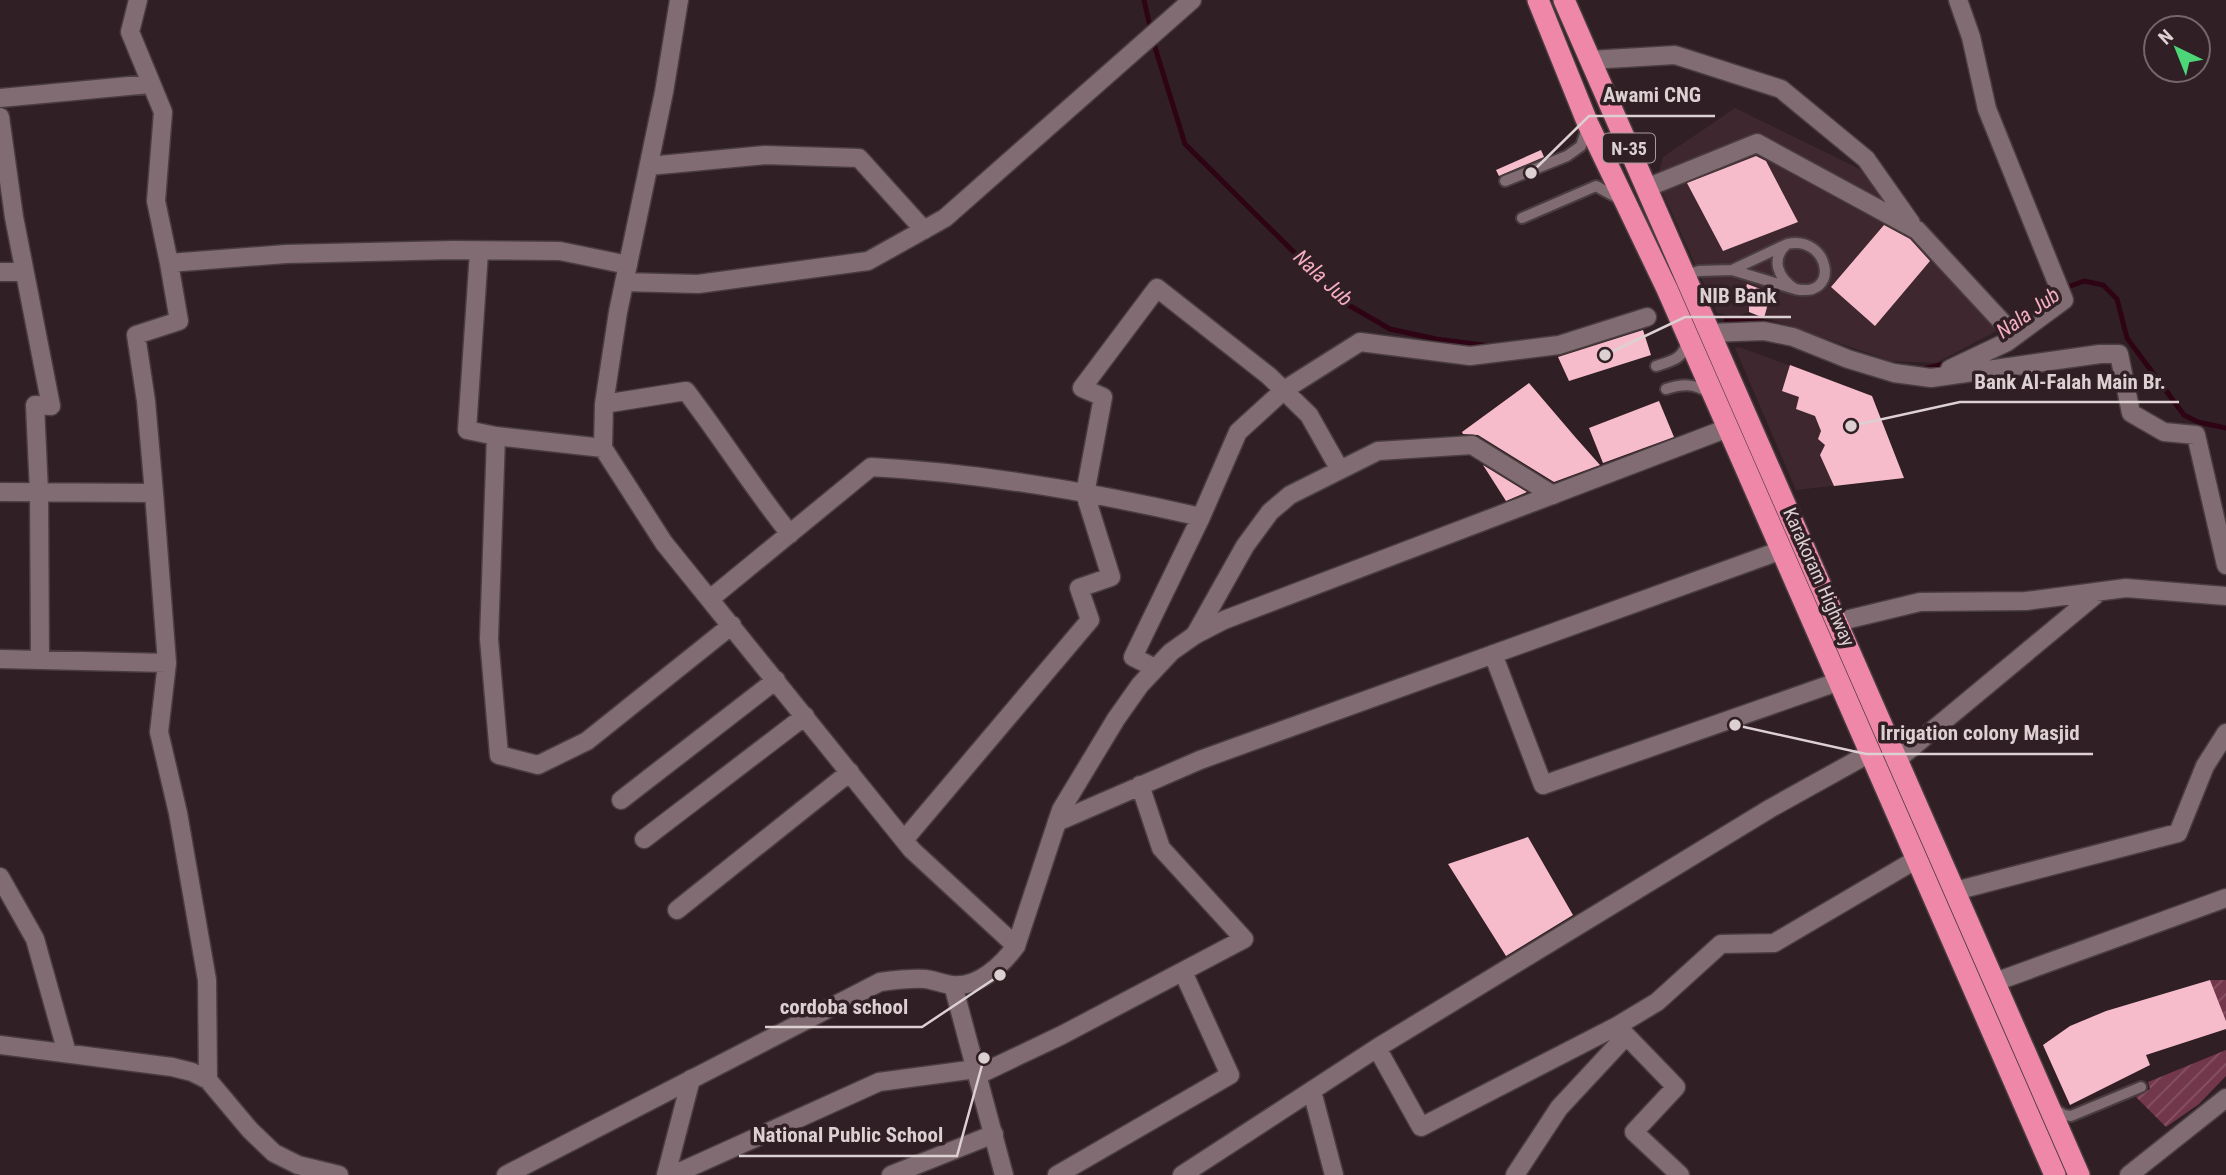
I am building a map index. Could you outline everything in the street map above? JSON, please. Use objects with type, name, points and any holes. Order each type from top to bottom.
[{"type":"highway","name":"Karakoram Highway","points":[[1538,0],[1588,124],[1667,289],[2054,1175]]},
{"type":"highway","name":"Karakoram Highway","points":[[1564,0],[2080,1175]]},
{"type":"street","points":[[138,0],[130,32],[163,111],[156,201],[179,321],[136,335],[146,401],[167,663],[159,732],[178,813],[206,980],[208,1080]]},
{"type":"street","points":[[679,0],[649,166],[626,273],[604,404],[603,448],[664,543],[912,850],[1016,946]]},
{"type":"street","points":[[169,263],[286,254],[453,250],[560,251],[626,273],[698,284],[868,261],[945,218],[1192,0]]},
{"type":"street","points":[[1931,378],[2015,336],[2064,300],[1987,110],[1971,37],[1958,0]]},
{"type":"street","points":[[1590,60],[1675,55],[1781,89],[1866,159],[1917,230],[2015,336]]},
{"type":"street","points":[[0,98],[150,84]]},
{"type":"street","points":[[0,117],[24,272],[51,406],[35,405],[40,492],[40,660]]},
{"type":"street","points":[[1646,188],[1757,143],[1917,230]]},
{"type":"street","points":[[649,166],[765,155],[859,158],[924,230]]},
{"type":"street","points":[[480,252],[467,430],[496,436],[603,448]]},
{"type":"street","points":[[0,272],[24,272]]},
{"type":"street","points":[[904,840],[1090,620],[1079,588],[1111,577],[1085,494],[1103,397],[1082,388],[1157,288],[1223,338],[1309,415],[1340,470]]},
{"type":"street","points":[[1155,668],[1133,657],[1201,517],[1238,432],[1283,390],[1360,342],[1470,356],[1559,345],[1647,317]]},
{"type":"street","points":[[1709,330],[1764,331],[1793,338],[1894,373],[1931,378],[2100,354],[2119,354],[2131,413],[2164,432],[2196,435],[2226,565]]},
{"type":"street","points":[[604,404],[687,391],[757,492],[790,534]]},
{"type":"street","points":[[506,1175],[880,982],[926,979],[966,985],[979,981],[1007,958],[1016,946],[1061,810],[1081,774],[1116,719],[1155,668],[1171,652],[1195,635],[1224,620],[1728,428]]},
{"type":"street","points":[[496,436],[489,639],[499,755],[538,765],[587,741],[732,625]]},
{"type":"street","points":[[1195,635],[1245,546],[1270,512],[1290,495],[1378,451],[1472,444],[1553,495]]},
{"type":"street","points":[[710,599],[871,467],[944,471],[1138,503],[1201,517]]},
{"type":"street","points":[[0,492],[154,493]]},
{"type":"street","points":[[1057,822],[1200,760],[1782,551]]},
{"type":"street","points":[[1837,622],[1920,602],[2026,601],[2126,588],[2226,596]]},
{"type":"street","points":[[1898,759],[2100,592]]},
{"type":"street","points":[[1493,654],[1543,785],[1840,681]]},
{"type":"street","points":[[0,659],[167,663]]},
{"type":"street","points":[[621,800],[776,680]]},
{"type":"street","points":[[645,839],[805,716]]},
{"type":"street","points":[[1955,891],[2178,833],[2205,766],[2226,733]]},
{"type":"street","points":[[1182,1175],[1377,1048],[1771,808],[1870,753]]},
{"type":"street","points":[[677,910],[850,772]]},
{"type":"street","points":[[673,1175],[879,1082],[977,1072],[1062,1035],[1244,939],[1161,848],[1140,785]]},
{"type":"street","points":[[1515,1175],[1559,1108],[1622,1031],[1721,944],[1774,943],[1917,859]]},
{"type":"street","points":[[0,877],[35,939],[66,1053]]},
{"type":"street","points":[[1995,982],[2226,898]]},
{"type":"street","points":[[1057,1175],[1230,1075],[1183,972]]},
{"type":"street","points":[[953,985],[1004,1175]]},
{"type":"street","points":[[1377,1048],[1421,1127],[1622,1031]]},
{"type":"street","points":[[1622,1031],[1676,1087],[1633,1132],[1680,1175]]},
{"type":"street","points":[[0,1045],[172,1067],[192,1072],[208,1080],[250,1130],[274,1153],[298,1165],[339,1175]]},
{"type":"street","points":[[666,1175],[691,1079]]},
{"type":"street","points":[[1312,1091],[1334,1175]]},
{"type":"street","points":[[2129,1175],[2226,1098]]},
{"type":"street","points":[[891,1175],[994,1134]]},
{"type":"lane","points":[[1505,181],[1574,151],[1581,146],[1588,124]]},
{"type":"lane","points":[[1522,218],[1596,186],[1611,192],[1626,204]]},
{"type":"lane","points":[[1685,275],[1699,271],[1732,270],[1805,291],[1815,289],[1822,283],[1825,264],[1813,247],[1796,242],[1732,270]]},
{"type":"lane","points":[[1787,244],[1777,257],[1777,266],[1781,276],[1795,289]]},
{"type":"lane","points":[[1656,366],[1674,360],[1684,353],[1685,332]]},
{"type":"lane","points":[[1666,389],[1684,384],[1701,388],[1714,397]]},
{"type":"lane","points":[[2048,1103],[2057,1112],[2071,1116],[2141,1087]]},
{"type":"lane","points":[[2062,1136],[2071,1116]]},
{"type":"shaded area","points":[[1735,108],[1874,176],[2010,324],[1936,363],[1891,361],[1749,312],[1735,317],[1717,313],[1657,180],[1663,157]]},
{"type":"shaded area","points":[[1739,347],[1872,396],[1904,478],[1796,490],[1735,348]]},
{"type":"shaded area","points":[[2210,980],[2226,980],[2226,1021]]},
{"type":"shaded area","points":[[2226,1050],[2226,1076],[2199,1104],[2166,1127],[2136,1097],[2150,1089],[2148,1082]]},
{"type":"building","points":[[1541,150],[1544,157],[1499,176],[1496,170]]},
{"type":"building","points":[[1756,156],[1766,161],[1798,222],[1723,251],[1687,183]]},
{"type":"building","points":[[1884,225],[1910,239],[1930,261],[1875,326],[1831,287]]},
{"type":"building","points":[[1747,284],[1771,293],[1764,318],[1749,312],[1749,304],[1742,301]]},
{"type":"building","points":[[1643,330],[1651,355],[1569,381],[1558,357]]},
{"type":"building","points":[[1790,365],[1872,396],[1904,478],[1834,486],[1820,455],[1825,445],[1818,439],[1821,431],[1815,416],[1796,409],[1799,397],[1782,391]]},
{"type":"building","points":[[1529,383],[1600,465],[1554,482],[1478,435],[1463,434],[1462,432]]},
{"type":"building","points":[[1659,401],[1674,437],[1603,463],[1589,428]]},
{"type":"building","points":[[1483,465],[1527,492],[1506,501]]},
{"type":"building","points":[[1528,837],[1573,915],[1506,956],[1448,864]]},
{"type":"building","points":[[2210,980],[2226,1021],[2226,1029],[2146,1055],[2150,1065],[2070,1105],[2043,1045],[2070,1026],[2106,1011]]},
{"type":"waterway","name":"Nala Jub","points":[[1144,0],[1151,31]]},
{"type":"waterway","name":"Nala Jub","points":[[1153,41],[1185,144],[1345,303],[1390,329],[1436,339],[1490,346]]},
{"type":"waterway","name":"Nala Jub","points":[[2065,288],[2084,281],[2103,285],[2117,299],[2127,338],[2184,415],[2198,422],[2226,428]]},
{"type":"waterway","name":"Nala Jub","points":[[1726,320],[1753,319],[1771,324]]},
{"type":"waterway","name":"Nala Jub","points":[[1924,369],[1948,363]]},
{"type":"place","name":"Awami CNG","points":[[1531,173]]},
{"type":"place","name":"NIB Bank","points":[[1605,355]]},
{"type":"place","name":"Bank Al-Falah Main Br.","points":[[1851,426]]},
{"type":"place","name":"Irrigation colony Masjid","points":[[1735,725]]},
{"type":"place","name":"cordoba school","points":[[1000,975]]},
{"type":"place","name":"National Public School","points":[[984,1058]]}]
